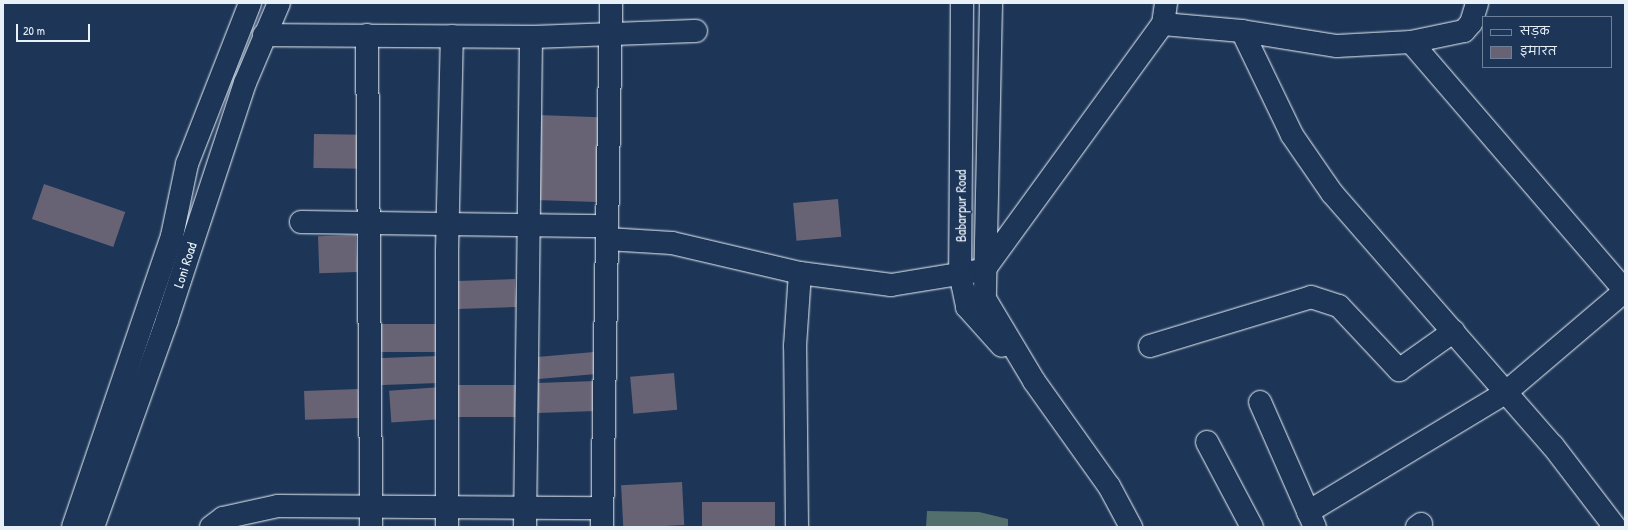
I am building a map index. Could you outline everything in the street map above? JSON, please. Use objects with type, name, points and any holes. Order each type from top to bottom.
[{"type":"main road","name":"Loni Road","points":[[73,527],[172,236],[187,164],[250,3]]},
{"type":"main road","name":"Loni Road","points":[[93,527],[264,35],[279,3]]},
{"type":"main road","points":[[211,527],[224,518],[278,506],[371,517],[602,518],[608,36],[611,3]]},
{"type":"main road","name":"Babarpur Road","points":[[962,3],[960,273],[966,306],[1034,382]]},
{"type":"main road","name":"Babarpur Road","points":[[991,3],[984,270],[985,299],[1034,382],[1109,486],[1131,527]]},
{"type":"main road","points":[[302,222],[368,221],[448,224],[528,224],[606,232],[672,243],[800,273],[891,285],[984,270],[1163,24],[1166,3]]},
{"type":"main road","points":[[1163,24],[1242,31],[1336,46],[1411,42],[1464,31],[1471,23],[1477,3]]},
{"type":"main road","points":[[264,35],[531,37],[608,36],[696,31]]},
{"type":"main road","points":[[1242,31],[1292,135],[1313,167],[1454,331],[1505,393],[1553,446],[1615,527]]},
{"type":"main road","points":[[367,35],[371,517]]},
{"type":"main road","points":[[447,517],[448,224],[452,36]]},
{"type":"main road","points":[[525,517],[531,37]]},
{"type":"main road","points":[[1260,402],[1312,519],[1505,393],[1625,291],[1411,42]]},
{"type":"main road","points":[[797,527],[795,346],[800,273]]},
{"type":"main road","points":[[1150,346],[1311,297],[1339,306],[1399,370],[1454,331]]},
{"type":"main road","points":[[1207,442],[1252,527]]},
{"type":"green space","points":[[927,511],[979,512],[1008,519],[1008,527],[926,527]]},
{"type":"building","points":[[538,115],[607,117],[604,202],[535,200]]},
{"type":"building","points":[[314,134],[364,135],[363,169],[313,168]]},
{"type":"building","points":[[44,184],[125,212],[113,247],[32,219]]},
{"type":"building","points":[[838,199],[841,237],[796,241],[793,203]]},
{"type":"building","points":[[356,235],[357,272],[319,273],[318,236]]},
{"type":"building","points":[[515,279],[516,307],[451,309],[450,281]]},
{"type":"building","points":[[374,324],[438,324],[438,352],[374,352]]},
{"type":"building","points":[[594,352],[596,374],[536,379],[534,357]]},
{"type":"building","points":[[438,356],[439,383],[376,385],[375,358]]},
{"type":"building","points":[[674,373],[677,410],[633,414],[630,377]]},
{"type":"building","points":[[596,381],[597,411],[530,413],[529,383]]},
{"type":"building","points":[[452,385],[520,385],[520,417],[452,417]]},
{"type":"building","points":[[441,387],[443,419],[391,423],[389,391]]},
{"type":"building","points":[[358,389],[359,418],[305,420],[304,391]]},
{"type":"building","points":[[682,482],[684,525],[623,527],[621,485]]},
{"type":"building","points":[[702,502],[775,502],[775,527],[702,527]]}]
